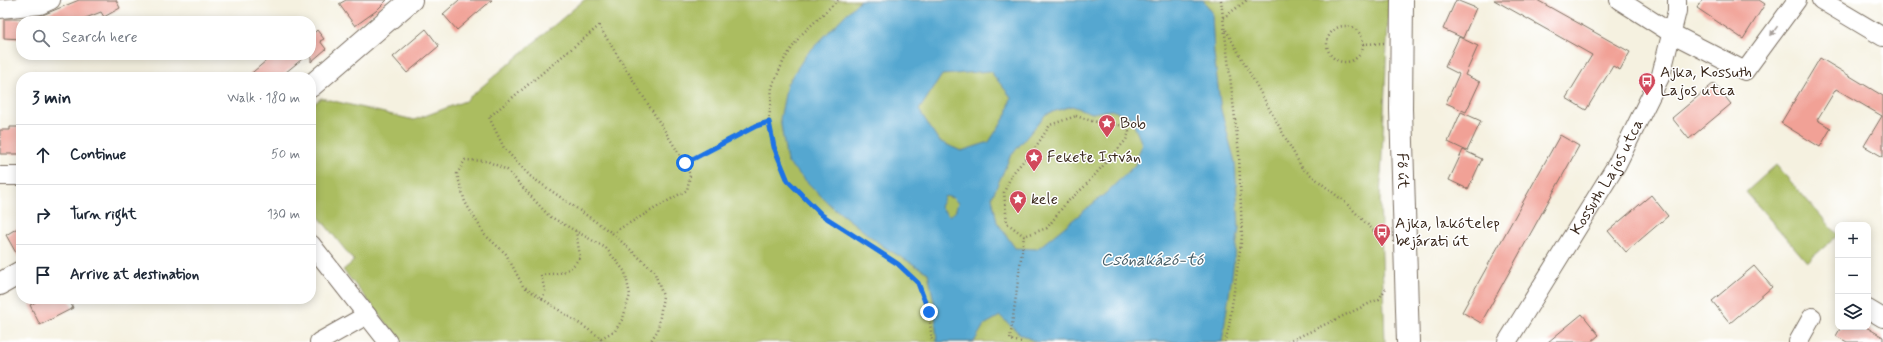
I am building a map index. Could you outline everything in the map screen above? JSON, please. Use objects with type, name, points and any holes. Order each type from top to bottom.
[{"type":"main road","points":[[316,82],[411,0]]},
{"type":"main road","name":"Fő út","points":[[1402,0],[1401,109],[1408,342]]},
{"type":"main road","points":[[0,284],[16,275]]},
{"type":"street","points":[[0,10],[40,5],[51,0]]},
{"type":"street","points":[[1619,0],[1671,33],[1745,71],[1797,0]]},
{"type":"street","name":"Kossuth Lajos utca","points":[[1507,342],[1617,164],[1661,75],[1677,11],[1677,0]]},
{"type":"street","points":[[1820,0],[1883,37]]},
{"type":"street","points":[[0,176],[16,176]]},
{"type":"street","points":[[316,250],[388,342]]},
{"type":"street","points":[[1871,311],[1883,318]]},
{"type":"street","points":[[319,342],[367,315]]},
{"type":"street","points":[[1798,342],[1812,316]]},
{"type":"path","points":[[838,0],[800,36],[784,60],[772,87],[769,122],[774,147],[788,181],[822,215],[898,264],[918,283],[929,312],[932,342]]},
{"type":"path","points":[[1220,0],[1225,28],[1239,153],[1242,236],[1229,326],[1225,342]]},
{"type":"path","points":[[1223,18],[1247,0]]},
{"type":"path","points":[[612,233],[687,190],[690,175],[685,163],[599,26],[489,117],[504,148],[530,176],[612,233],[654,271],[663,296],[658,330],[650,342]]},
{"type":"path","points":[[1344,26],[1357,30],[1362,36],[1363,44],[1359,57],[1346,63],[1333,59],[1326,46],[1327,39],[1331,32],[1336,28],[1344,26]]},
{"type":"path","points":[[1225,28],[1302,168],[1346,203],[1378,235]]},
{"type":"path","points":[[1363,44],[1402,43]]},
{"type":"path","points":[[1076,116],[1092,121],[1124,126],[1129,132],[1126,140],[1084,186],[1066,203],[1048,228],[1024,236],[1007,223],[1004,192],[1012,174],[1035,148],[1050,125],[1076,116]]},
{"type":"path","points":[[685,163],[756,126],[769,122]]},
{"type":"path","points":[[465,160],[487,160],[507,170],[549,216],[606,248],[625,272],[630,295],[623,318],[615,331],[601,340],[542,298],[523,286],[506,254],[485,235],[465,202],[457,174],[465,160]]},
{"type":"path","points":[[542,298],[545,291],[541,274],[558,273],[572,268],[580,257],[576,231]]},
{"type":"path","points":[[1021,342],[1010,340],[1024,236]]},
{"type":"path","points":[[1288,342],[1379,299],[1386,288]]},
{"type":"green space","points":[[584,0],[1389,0],[1380,200],[1385,342],[402,342],[343,270],[354,261],[316,213],[316,102],[321,98],[414,120],[465,101]]},
{"type":"green space","points":[[1776,165],[1835,232],[1835,238],[1807,262],[1746,192]]},
{"type":"water","name":"Csónakázó-tó","points":[[860,0],[1203,0],[1212,12],[1214,54],[1221,110],[1235,162],[1239,228],[1222,342],[1036,342],[1019,333],[1000,316],[984,325],[974,342],[937,342],[934,302],[928,273],[884,247],[830,205],[787,162],[780,119],[787,84],[806,55]],"holes":[[[990,71],[1011,97],[1007,114],[989,142],[961,151],[939,141],[919,110],[942,75]],[[1072,106],[1092,113],[1111,110],[1130,116],[1142,144],[1135,165],[1106,193],[1037,249],[1015,248],[997,222],[992,197],[1010,157],[1046,114]],[[945,196],[953,198],[958,203],[955,212],[949,216],[940,207]]]},
{"type":"building","points":[[79,0],[116,0],[120,8],[106,16],[103,16],[101,12],[91,16],[40,16]]},
{"type":"building","points":[[346,0],[387,0],[376,11],[355,26],[339,4]]},
{"type":"building","points":[[459,0],[492,0],[457,30],[443,14]]},
{"type":"building","points":[[1456,0],[1476,8],[1463,38],[1443,29]]},
{"type":"building","points":[[1494,0],[1537,0],[1630,52],[1620,70],[1613,66],[1586,110],[1566,98],[1592,55]]},
{"type":"building","points":[[1702,0],[1759,0],[1765,4],[1743,39],[1697,8]]},
{"type":"building","points":[[4,19],[16,19],[16,39],[4,38]]},
{"type":"building","points":[[426,29],[439,46],[407,73],[393,57]]},
{"type":"building","points":[[317,30],[324,39],[320,41],[326,49],[316,58]]},
{"type":"building","points":[[1459,37],[1478,46],[1465,75],[1480,82],[1466,112],[1446,103],[1459,74],[1445,67]]},
{"type":"building","points":[[1820,58],[1883,96],[1883,157],[1864,146],[1882,116],[1836,89],[1817,120],[1831,128],[1820,147],[1781,123]]},
{"type":"building","points":[[267,60],[301,60],[286,72],[253,72]]},
{"type":"building","points":[[1714,83],[1731,104],[1689,139],[1672,118]]},
{"type":"building","points":[[1461,112],[1481,121],[1467,151],[1448,142]]},
{"type":"building","points":[[10,127],[16,127],[16,154],[0,154],[0,130],[10,130]]},
{"type":"building","points":[[1560,135],[1579,146],[1481,323],[1462,312]]},
{"type":"building","points":[[1463,150],[1482,159],[1468,189],[1449,180]]},
{"type":"building","points":[[1651,195],[1668,216],[1626,252],[1608,231]]},
{"type":"building","points":[[16,229],[16,253],[6,235]]},
{"type":"building","points":[[1754,266],[1772,287],[1730,323],[1712,301]]},
{"type":"building","points":[[71,304],[73,308],[40,325],[30,305]]},
{"type":"building","points":[[1582,314],[1599,335],[1591,342],[1548,342]]},
{"type":"building","points":[[1839,330],[1871,330],[1883,337],[1883,342],[1847,342],[1836,336]]},
{"type":"place","name":"Ajka, Kossuth Lajos utca","points":[[1647,96]]},
{"type":"place","name":"Bob","points":[[1107,138]]},
{"type":"place","name":"Fekete István","points":[[1034,172]]},
{"type":"place","name":"kele","points":[[1018,214]]},
{"type":"place","name":"Ajka, lakótelep bejárati út","points":[[1382,247]]},
{"type":"route","points":[[685,163],[756,126],[769,122],[774,147],[788,181],[822,215],[898,264],[918,283],[929,312]]}]
